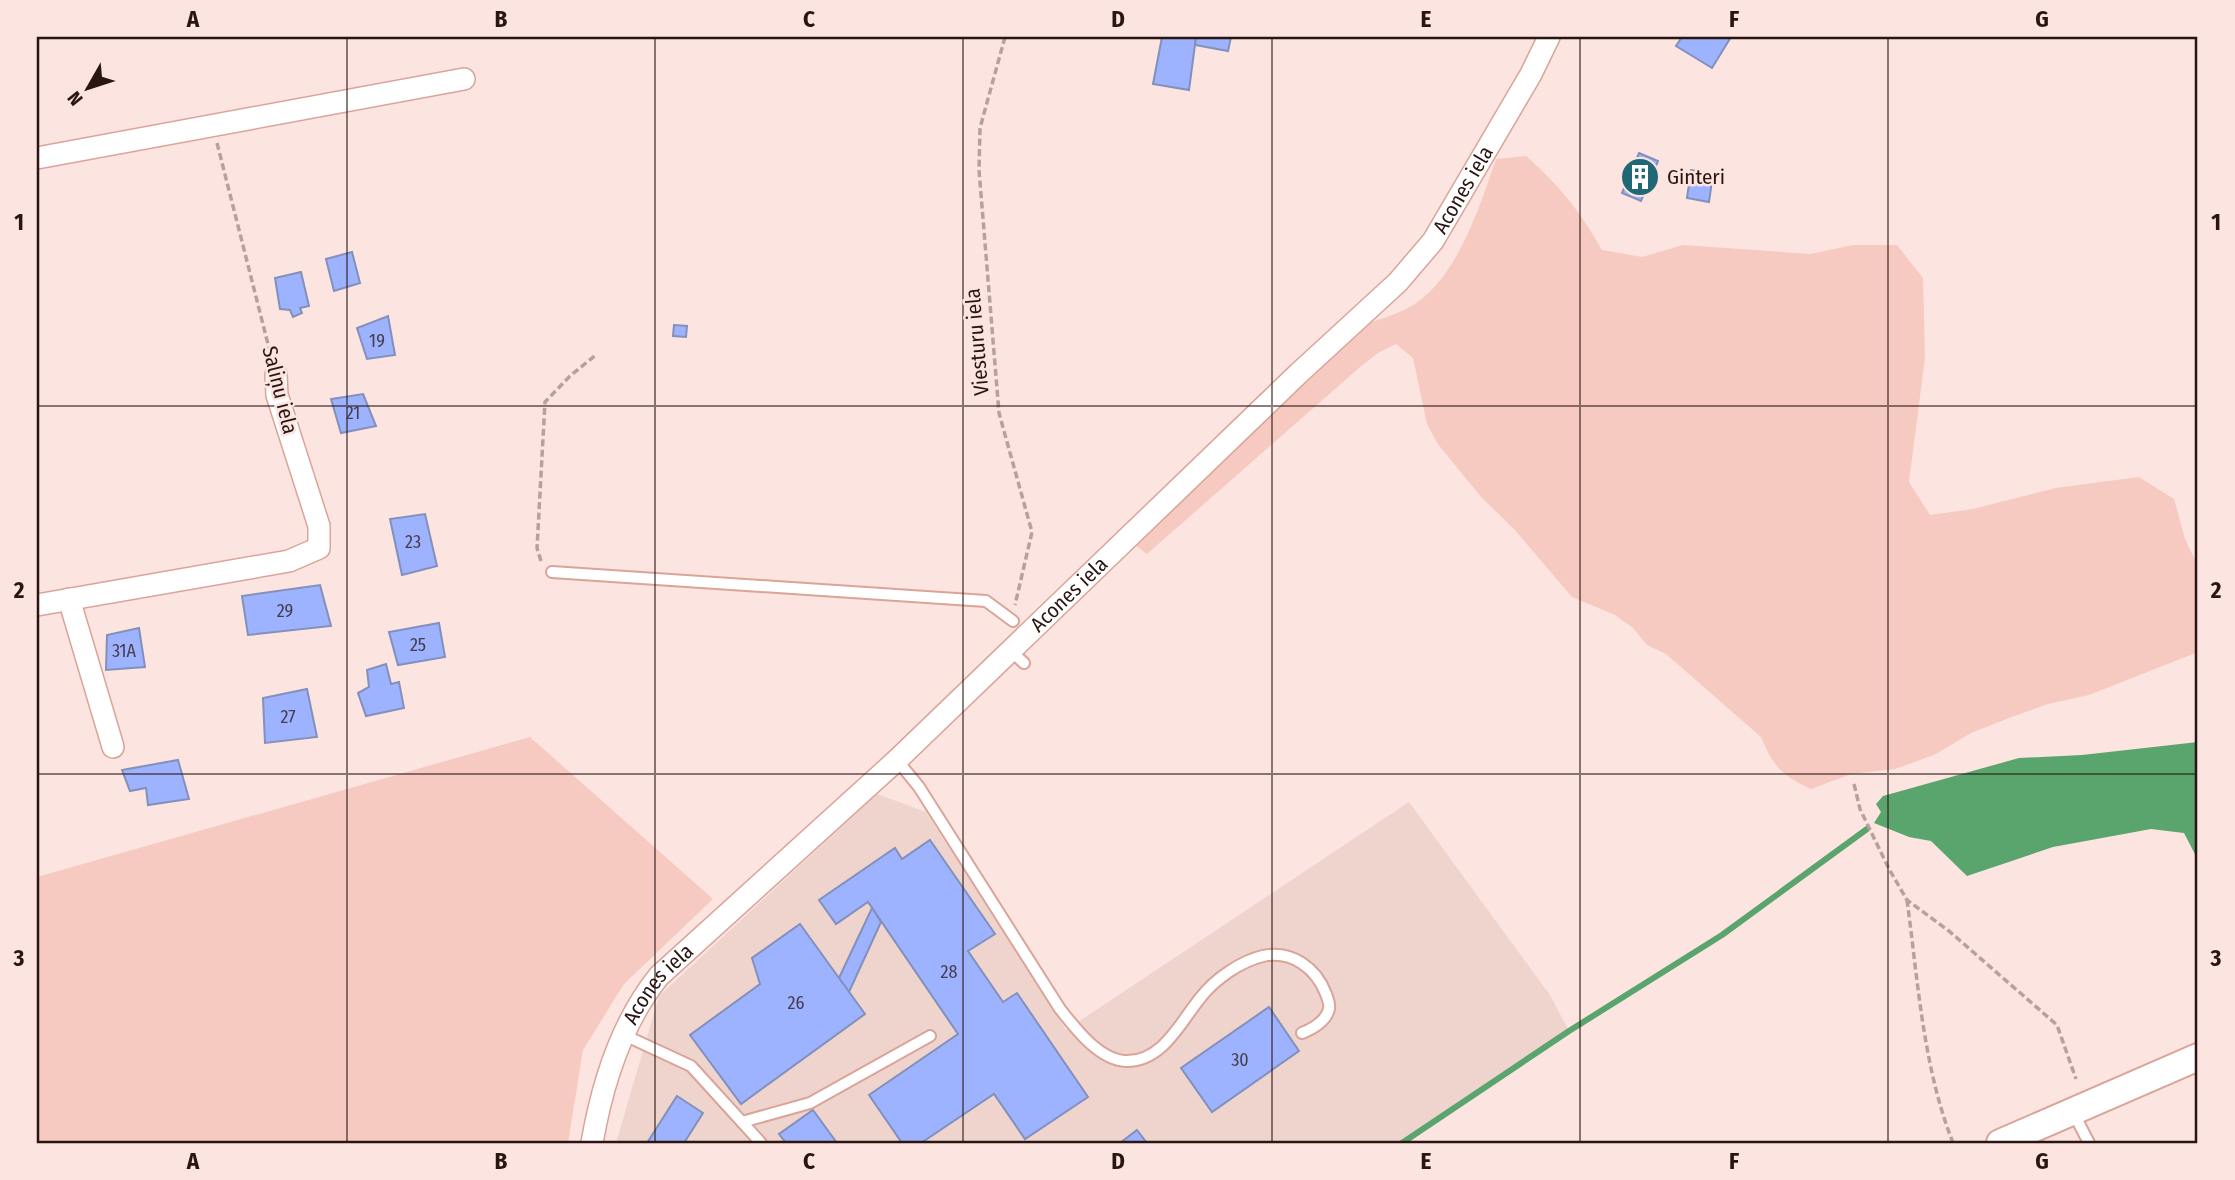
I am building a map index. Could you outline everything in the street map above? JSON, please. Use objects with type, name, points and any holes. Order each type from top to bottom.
[{"type":"street","name":"Acones iela","points":[[592,1143],[598,1110],[624,1035],[645,994],[659,976],[897,760],[1018,657],[1407,272],[1433,241],[1531,74],[1549,37]]},
{"type":"street","points":[[37,158],[464,79]]},
{"type":"street","name":"Saliņu iela","points":[[37,605],[289,561],[319,548],[319,526],[277,395],[276,375]]},
{"type":"street","points":[[69,599],[113,747]]},
{"type":"street","points":[[2000,1143],[2198,1057]]},
{"type":"lane","points":[[552,572],[986,601],[1013,621]]},
{"type":"lane","points":[[897,760],[919,787],[1060,1009],[1077,1030],[1108,1055],[1124,1061],[1150,1056],[1164,1044],[1210,988],[1235,968],[1264,956],[1293,958],[1316,974],[1323,987],[1329,1002],[1325,1018],[1311,1030],[1302,1033]]},
{"type":"lane","points":[[624,1035],[691,1066],[761,1143]]},
{"type":"lane","points":[[741,1122],[810,1103],[930,1036]]},
{"type":"lane","points":[[2073,1112],[2088,1143]]},
{"type":"path","name":"Viesturu iela","points":[[1004,37],[980,128],[979,170],[999,413],[1032,532],[1017,592],[1013,621]]},
{"type":"path","name":"Saliņu iela","points":[[212,125],[276,375]]},
{"type":"path","points":[[552,572],[541,563],[537,548],[545,402],[570,376],[597,354]]},
{"type":"path","points":[[1854,784],[1860,809],[1907,900],[1930,1062],[1944,1119],[1953,1143]]},
{"type":"path","points":[[1907,900],[1949,931],[2057,1025],[2076,1079]]},
{"type":"shaded area","points":[[1526,156],[1568,199],[1602,250],[1642,257],[1683,245],[1810,254],[1853,245],[1897,245],[1923,278],[1925,358],[1909,482],[1930,515],[1973,509],[2056,488],[2139,477],[2174,499],[2185,539],[2198,566],[2198,652],[2089,695],[2048,704],[2009,718],[1971,733],[1934,755],[1895,769],[1851,774],[1811,789],[1780,769],[1761,737],[1666,654],[1647,645],[1633,628],[1615,615],[1572,597],[1514,529],[1482,498],[1437,443],[1427,424],[1413,358],[1396,344],[1378,353],[1359,368],[1147,554],[1127,539],[1361,326],[1406,309],[1424,297],[1439,282],[1463,243],[1496,159]]},
{"type":"shaded area","points":[[530,737],[713,899],[624,984],[583,1050],[568,1143],[37,1143],[37,877]]},
{"type":"shaded area","points":[[2198,742],[2198,860],[2184,833],[2151,829],[2053,847],[1967,876],[1931,841],[1909,837],[1874,823],[1881,812],[1876,804],[1883,796],[2019,758],[2082,755]]},
{"type":"shaded area","points":[[877,794],[926,812],[1066,1030],[1409,802],[1550,995],[1569,1031],[1402,1143],[616,1143],[659,996]]},
{"type":"building","points":[[1162,37],[1196,37],[1189,90],[1153,84]]},
{"type":"building","points":[[1196,37],[1231,37],[1228,51],[1195,45]]},
{"type":"building","points":[[1682,37],[1731,37],[1712,68],[1676,46]]},
{"type":"building","name":"Ginteri","points":[[1639,153],[1658,161],[1641,201],[1622,193]]},
{"type":"building","points":[[1691,170],[1713,174],[1709,202],[1687,198]]},
{"type":"building","points":[[352,252],[360,283],[334,291],[326,259]]},
{"type":"building","points":[[301,272],[309,306],[300,308],[302,313],[293,317],[290,310],[280,309],[275,278]]},
{"type":"building","points":[[388,316],[395,355],[367,359],[357,328]]},
{"type":"building","points":[[674,325],[687,326],[686,337],[673,336]]},
{"type":"building","points":[[363,394],[376,426],[341,433],[331,399]]},
{"type":"building","points":[[425,514],[437,566],[402,575],[390,519]]},
{"type":"building","points":[[320,585],[331,626],[248,635],[242,596]]},
{"type":"building","points":[[439,623],[445,657],[398,665],[389,632]]},
{"type":"building","points":[[139,628],[145,667],[106,670],[107,635]]},
{"type":"building","points":[[386,664],[391,684],[399,682],[404,708],[366,716],[358,693],[369,687],[367,670]]},
{"type":"building","points":[[307,689],[317,737],[265,743],[263,698]]},
{"type":"building","points":[[178,760],[189,799],[148,805],[146,788],[130,791],[122,770]]},
{"type":"building","points":[[930,840],[995,934],[968,951],[1003,1002],[1017,993],[1088,1097],[1025,1139],[994,1094],[921,1143],[902,1143],[869,1095],[958,1034],[868,902],[836,924],[819,900],[895,848],[902,859]]},
{"type":"building","points":[[872,908],[881,922],[849,992],[839,978]]},
{"type":"building","points":[[800,924],[865,1014],[741,1104],[690,1035],[760,984],[752,958]]},
{"type":"building","points":[[1269,1007],[1299,1051],[1212,1112],[1181,1068]]},
{"type":"building","points":[[677,1096],[703,1113],[684,1143],[647,1143]]},
{"type":"building","points":[[813,1110],[837,1143],[786,1143],[779,1134]]},
{"type":"building","points":[[1137,1130],[1147,1143],[1120,1143]]},
{"type":"waterway","points":[[1402,1143],[1569,1031],[1722,935],[1867,829]]},
{"type":"place","name":"Ginteri","points":[[1640,177]]}]
